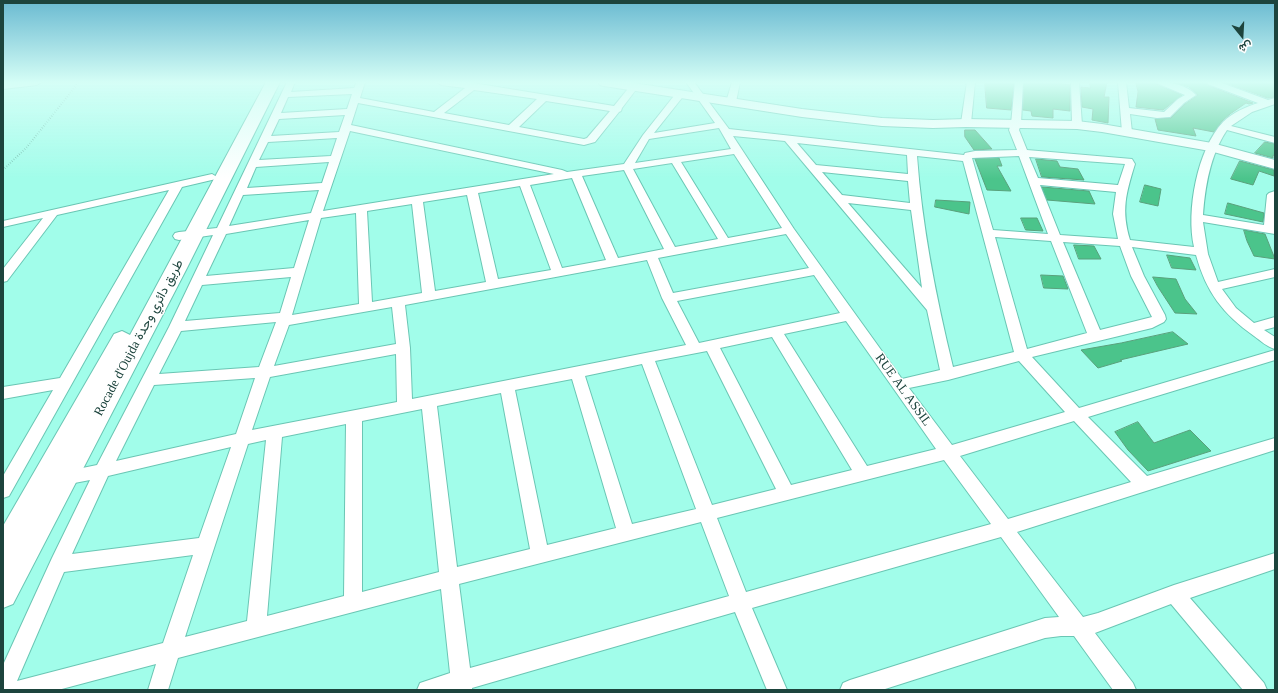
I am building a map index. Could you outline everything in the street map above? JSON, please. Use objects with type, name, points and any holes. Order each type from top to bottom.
[{"type":"highway","name":"Rocade d'Oujda طريق دائري وجدة","points":[[187,235],[212,177],[246,114]]},
{"type":"highway","name":"Rocade d'Oujda طريق دائري وجدة","points":[[6,585],[66,464],[187,235],[263,114]]},
{"type":"highway","name":"Rocade d'Oujda طريق دائري وجدة","points":[[3,553],[66,464]]},
{"type":"street","points":[[3,688],[58,564],[102,472],[176,327],[275,116],[282,114]]},
{"type":"street","points":[[158,690],[205,545],[284,319],[316,216],[350,114]]},
{"type":"street","points":[[511,129],[527,114]]},
{"type":"street","points":[[436,115],[587,142],[591,140],[613,114]]},
{"type":"street","points":[[627,167],[646,137],[664,114]]},
{"type":"street","name":"RUE AL ASSIL","points":[[714,114],[788,230],[849,316],[948,453],[1126,690]]},
{"type":"street","points":[[812,114],[882,122],[1077,126],[1127,132],[1212,147],[1275,165]]},
{"type":"street","points":[[966,123],[967,114]]},
{"type":"street","points":[[1017,114],[1014,130],[1055,237],[1096,335]]},
{"type":"street","points":[[1076,114],[1077,126]]},
{"type":"street","points":[[1125,114],[1127,132]]},
{"type":"street","points":[[1153,114],[1168,114]]},
{"type":"street","points":[[1241,114],[1225,127],[1212,147],[1202,183],[1197,218],[1198,237],[1201,252],[1214,287],[1220,298],[1252,328],[1275,344]]},
{"type":"street","points":[[1225,127],[1273,138]]},
{"type":"street","points":[[646,137],[724,129],[789,140],[967,158],[969,155],[975,154],[1023,153],[1128,161],[1130,164],[1118,203],[1122,228],[1139,280],[1159,319],[1152,323],[1096,335],[948,375],[899,385]]},
{"type":"street","points":[[264,139],[345,131],[573,174]]},
{"type":"street","points":[[789,140],[933,309]]},
{"type":"street","points":[[187,235],[221,232],[573,174],[737,151]]},
{"type":"street","points":[[912,153],[913,178],[933,309],[948,375]]},
{"type":"street","points":[[967,158],[1022,354],[1077,415],[1145,485]]},
{"type":"street","points":[[252,164],[335,159]]},
{"type":"street","points":[[675,160],[725,242]]},
{"type":"street","points":[[627,167],[671,252]]},
{"type":"street","points":[[813,168],[913,178]]},
{"type":"street","points":[[573,174],[614,263]]},
{"type":"street","points":[[3,224],[212,177]]},
{"type":"street","points":[[1034,181],[1123,189]]},
{"type":"street","points":[[524,182],[558,273]]},
{"type":"street","points":[[3,491],[9,470],[66,382],[178,184]]},
{"type":"street","points":[[240,192],[326,186]]},
{"type":"street","points":[[472,191],[493,285]]},
{"type":"street","points":[[1197,218],[1272,230],[1273,195],[1275,194]]},
{"type":"street","points":[[837,198],[917,207]]},
{"type":"street","points":[[417,200],[429,296]]},
{"type":"street","points":[[361,209],[366,307]]},
{"type":"street","points":[[3,278],[54,212]]},
{"type":"street","points":[[176,327],[284,319],[398,302],[788,230]]},
{"type":"street","points":[[989,233],[1126,243],[1201,252]]},
{"type":"street","points":[[651,256],[669,298],[694,349]]},
{"type":"street","points":[[669,298],[817,271]]},
{"type":"street","points":[[197,281],[299,272]]},
{"type":"street","points":[[1214,287],[1275,273]]},
{"type":"street","points":[[398,302],[406,407]]},
{"type":"street","points":[[66,464],[102,472],[275,432],[712,346],[849,316]]},
{"type":"street","points":[[1252,328],[1275,322]]},
{"type":"street","points":[[776,332],[863,474]]},
{"type":"street","points":[[712,346],[787,493]]},
{"type":"street","points":[[150,380],[265,370],[280,371],[402,348]]},
{"type":"street","points":[[19,690],[449,578],[948,453],[1275,356]]},
{"type":"street","points":[[647,359],[706,514],[777,690]]},
{"type":"street","points":[[577,372],[626,534]]},
{"type":"street","points":[[3,393],[66,382]]},
{"type":"street","points":[[507,387],[540,555]]},
{"type":"street","points":[[429,402],[461,685]]},
{"type":"street","points":[[353,603],[354,417]]},
{"type":"street","points":[[256,628],[275,432]]},
{"type":"street","points":[[427,690],[461,685],[1004,528],[1275,444]]},
{"type":"street","points":[[58,564],[205,545]]},
{"type":"street","points":[[850,690],[1045,628],[1061,626],[1078,627],[1098,623],[1174,594],[1275,561]]},
{"type":"street","points":[[1174,594],[1257,690]]},
{"type":"path","points":[[3,170],[27,147],[53,114]]},
{"type":"building","points":[[1032,114],[1053,114],[1053,118],[1032,116]]},
{"type":"building","points":[[1093,114],[1108,114],[1108,123],[1092,120]]},
{"type":"building","points":[[1175,114],[1230,114],[1222,121],[1214,132],[1193,128],[1196,136],[1158,130],[1155,119],[1171,118]]},
{"type":"building","points":[[965,130],[975,130],[992,149],[974,150],[965,137]]},
{"type":"building","points":[[1265,142],[1275,144],[1275,156],[1273,155],[1273,158],[1255,153]]},
{"type":"building","points":[[999,158],[1002,166],[997,166],[1011,191],[987,190],[975,159]]},
{"type":"building","points":[[1036,159],[1057,161],[1060,167],[1078,169],[1084,180],[1042,177]]},
{"type":"building","points":[[1240,161],[1274,170],[1274,176],[1259,171],[1253,185],[1231,179]]},
{"type":"building","points":[[1145,185],[1161,189],[1158,206],[1140,202]]},
{"type":"building","points":[[1042,187],[1089,191],[1095,204],[1047,200]]},
{"type":"building","points":[[936,200],[970,202],[969,214],[935,207]]},
{"type":"building","points":[[1228,203],[1264,213],[1263,222],[1225,214]]},
{"type":"building","points":[[1021,218],[1037,218],[1043,231],[1026,230]]},
{"type":"building","points":[[1244,230],[1265,234],[1275,259],[1254,256]]},
{"type":"building","points":[[1074,245],[1094,246],[1101,259],[1079,259]]},
{"type":"building","points":[[1167,255],[1190,258],[1196,270],[1172,268]]},
{"type":"building","points":[[1041,275],[1063,276],[1068,289],[1044,288]]},
{"type":"building","points":[[1153,277],[1176,279],[1185,299],[1197,314],[1175,313]]},
{"type":"building","points":[[1173,332],[1188,344],[1120,360],[1122,361],[1098,368],[1081,350],[1121,343]]},
{"type":"building","points":[[1138,422],[1154,443],[1190,430],[1211,451],[1148,471],[1128,450],[1115,432]]}]
